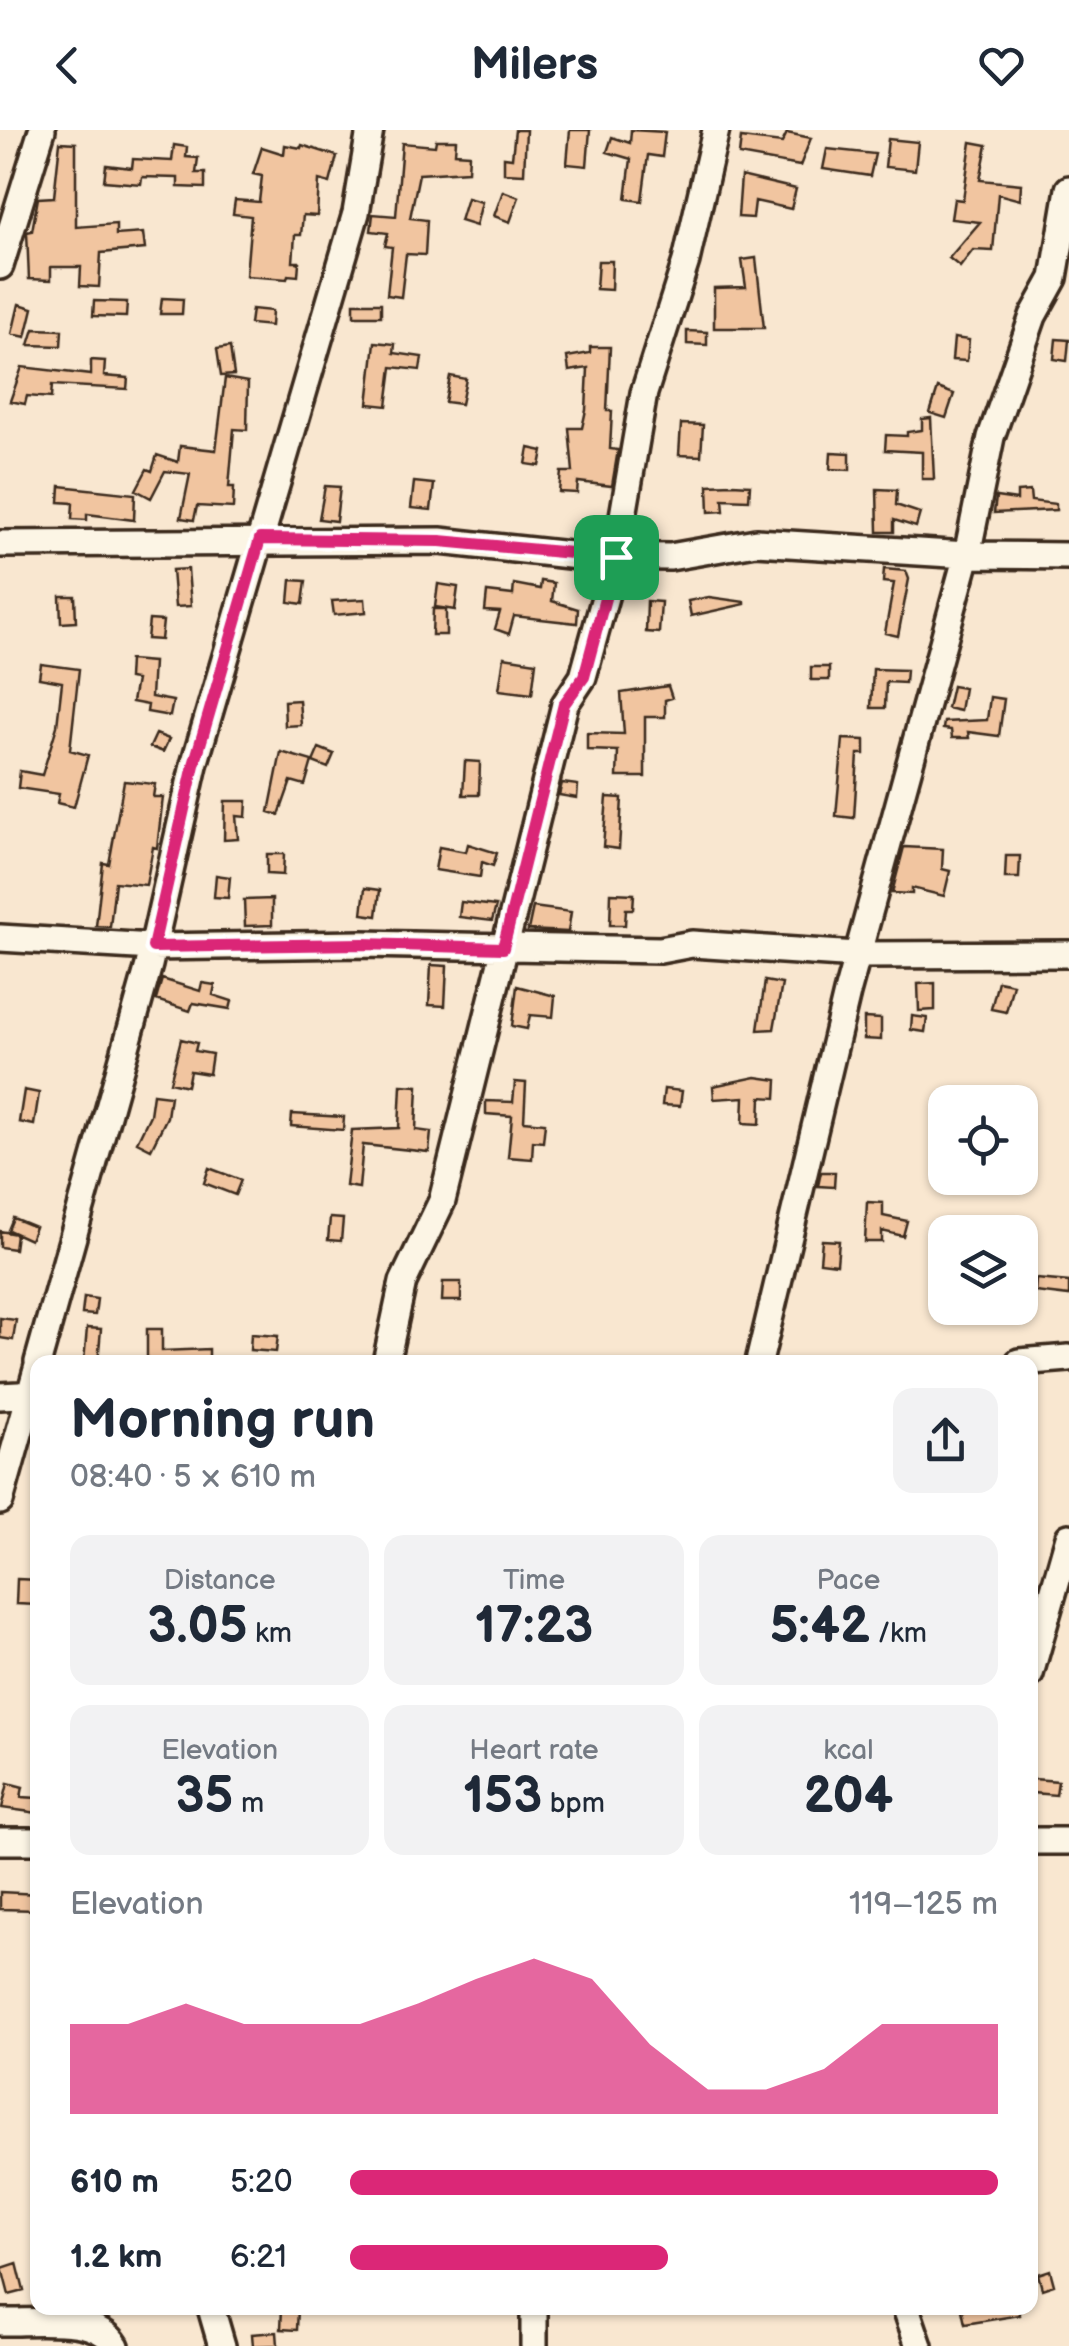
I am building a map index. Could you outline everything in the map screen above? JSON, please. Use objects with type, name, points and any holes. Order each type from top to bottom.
[{"type":"street","points":[[0,266],[42,130]]},
{"type":"street","points":[[40,1355],[153,947],[194,765],[356,213],[370,130]]},
{"type":"street","points":[[387,1355],[402,1282],[442,1202],[564,704],[584,677],[616,557],[644,393],[686,261],[716,130]]},
{"type":"street","points":[[760,1355],[857,955],[968,555],[996,422],[1033,316],[1054,278],[1069,189]]},
{"type":"street","points":[[0,544],[260,539],[440,541],[670,558],[756,542],[968,555],[1069,556]]},
{"type":"street","points":[[0,938],[153,947],[363,944],[660,950],[692,944],[857,955],[1069,954]]},
{"type":"street","points":[[1038,1360],[1069,1358]]},
{"type":"street","points":[[0,1396],[30,1395]]},
{"type":"street","points":[[0,1501],[30,1407]]},
{"type":"street","points":[[1038,1646],[1069,1538]]},
{"type":"street","points":[[0,1841],[30,1841]]},
{"type":"street","points":[[1038,1841],[1069,1841]]},
{"type":"street","points":[[213,2315],[222,2346]]},
{"type":"street","points":[[534,2315],[534,2346]]},
{"type":"street","points":[[909,2315],[920,2346]]},
{"type":"street","points":[[0,2322],[90,2325],[108,2332],[116,2346]]},
{"type":"building","points":[[515,130],[526,130],[524,174],[504,173],[504,157],[512,158]]},
{"type":"building","points":[[570,130],[590,130],[587,166],[567,164]]},
{"type":"building","points":[[631,130],[665,132],[662,157],[648,155],[642,201],[626,199],[631,159],[607,152],[612,137],[630,143]]},
{"type":"building","points":[[787,133],[811,138],[800,166],[739,155],[741,138],[782,143]]},
{"type":"building","points":[[888,139],[918,142],[915,170],[885,167]]},
{"type":"building","points":[[436,140],[456,140],[455,153],[469,154],[468,171],[419,174],[410,218],[427,220],[425,255],[406,254],[401,297],[387,295],[392,247],[385,246],[388,233],[371,231],[373,214],[396,216],[402,143],[435,146]]},
{"type":"building","points":[[60,142],[76,143],[76,227],[116,224],[116,235],[143,233],[145,249],[101,253],[99,287],[80,286],[81,267],[51,267],[51,280],[29,279],[27,232],[32,231],[38,198],[54,197]]},
{"type":"building","points":[[971,142],[987,145],[980,180],[1021,184],[1020,200],[998,194],[993,251],[973,250],[960,267],[949,258],[980,222],[951,219],[954,199],[963,200]]},
{"type":"building","points":[[174,145],[187,147],[186,157],[198,158],[196,173],[205,173],[205,188],[178,187],[178,178],[142,177],[141,184],[104,181],[106,165],[132,168],[133,159],[172,161]]},
{"type":"building","points":[[285,145],[302,145],[337,156],[330,183],[319,180],[317,216],[303,215],[301,235],[295,235],[293,262],[299,262],[298,276],[246,276],[251,216],[233,214],[235,200],[259,202],[262,176],[253,174],[262,147],[284,154]]},
{"type":"building","points":[[827,149],[875,154],[870,176],[823,169]]},
{"type":"building","points":[[741,176],[796,189],[791,209],[755,201],[753,218],[738,217]]},
{"type":"building","points":[[503,191],[519,197],[510,222],[494,216]]},
{"type":"building","points":[[467,198],[482,202],[476,226],[460,221]]},
{"type":"building","points":[[756,258],[764,328],[714,328],[714,288],[746,287],[742,260]]},
{"type":"building","points":[[598,261],[612,261],[611,290],[596,289]]},
{"type":"building","points":[[162,298],[183,299],[182,314],[160,314]]},
{"type":"building","points":[[94,301],[127,302],[126,317],[93,316]]},
{"type":"building","points":[[354,303],[381,303],[381,316],[354,316]]},
{"type":"building","points":[[19,304],[33,308],[26,337],[12,334]]},
{"type":"building","points":[[252,309],[272,311],[271,326],[250,324]]},
{"type":"building","points":[[34,329],[62,330],[61,346],[29,345]]},
{"type":"building","points":[[687,331],[707,332],[707,345],[687,344]]},
{"type":"building","points":[[954,338],[969,340],[967,361],[952,360]]},
{"type":"building","points":[[1056,339],[1069,340],[1067,361],[1054,359]]},
{"type":"building","points":[[375,342],[395,344],[394,353],[422,357],[420,370],[392,367],[387,406],[368,404]]},
{"type":"building","points":[[230,347],[234,375],[221,376],[217,349]]},
{"type":"building","points":[[590,347],[610,347],[607,411],[612,411],[610,449],[618,450],[612,486],[578,482],[577,493],[559,492],[561,472],[573,472],[569,428],[582,428],[586,410],[588,368],[569,371],[567,357],[590,353]]},
{"type":"building","points":[[91,360],[105,361],[104,376],[128,378],[127,389],[52,385],[51,398],[27,396],[25,404],[10,401],[22,367],[91,375]]},
{"type":"building","points":[[450,376],[466,379],[461,404],[445,402]]},
{"type":"building","points":[[225,378],[248,382],[247,430],[234,429],[229,487],[234,487],[233,508],[197,506],[194,520],[181,518],[190,474],[165,471],[151,498],[136,490],[147,469],[152,471],[157,455],[178,462],[180,446],[216,450]]},
{"type":"building","points":[[938,388],[954,394],[946,418],[930,413]]},
{"type":"building","points":[[931,418],[934,479],[922,479],[922,452],[885,450],[886,435],[907,436],[907,432],[922,430],[922,419]]},
{"type":"building","points":[[681,424],[703,425],[701,456],[679,455]]},
{"type":"building","points":[[529,448],[543,451],[540,466],[526,464]]},
{"type":"building","points":[[831,452],[850,453],[850,470],[830,469]]},
{"type":"building","points":[[414,482],[434,484],[431,510],[411,508]]},
{"type":"building","points":[[708,485],[750,485],[749,500],[723,499],[724,511],[709,512]]},
{"type":"building","points":[[60,486],[135,494],[134,520],[87,514],[87,520],[72,519],[73,503],[59,502]]},
{"type":"building","points":[[325,486],[340,487],[336,521],[319,519]]},
{"type":"building","points":[[877,489],[897,490],[896,505],[920,513],[916,527],[894,520],[894,532],[878,532]]},
{"type":"building","points":[[1030,491],[1031,501],[1056,504],[1056,510],[994,513],[996,497],[1017,500],[1017,492]]},
{"type":"building","points":[[188,569],[191,606],[175,607],[172,570]]},
{"type":"building","points":[[884,569],[906,571],[909,579],[898,636],[885,633],[894,583],[883,582]]},
{"type":"building","points":[[291,580],[306,581],[303,604],[289,602]]},
{"type":"building","points":[[541,581],[554,583],[552,601],[578,609],[577,623],[514,616],[509,634],[495,629],[500,612],[485,611],[487,592],[513,595],[514,584],[540,589]]},
{"type":"building","points":[[438,584],[458,587],[455,610],[435,607]]},
{"type":"building","points":[[60,596],[75,596],[76,622],[61,623]]},
{"type":"building","points":[[709,597],[745,604],[691,616],[688,601]]},
{"type":"building","points":[[365,599],[366,612],[334,615],[332,601]]},
{"type":"building","points":[[647,601],[661,602],[659,633],[646,632]]},
{"type":"building","points":[[433,609],[446,609],[446,635],[432,635]]},
{"type":"building","points":[[149,620],[163,621],[161,640],[147,639]]},
{"type":"building","points":[[504,657],[536,662],[532,694],[499,690]]},
{"type":"building","points":[[129,660],[153,662],[151,697],[173,701],[170,716],[147,712],[148,705],[132,702],[136,680],[128,679]]},
{"type":"building","points":[[41,664],[79,669],[70,750],[88,755],[74,807],[57,803],[59,794],[18,788],[20,771],[42,775],[57,726],[62,682],[39,678]]},
{"type":"building","points":[[811,667],[829,667],[829,680],[811,680]]},
{"type":"building","points":[[873,669],[906,670],[905,683],[886,682],[885,708],[871,708]]},
{"type":"building","points":[[668,686],[672,698],[665,700],[665,717],[645,717],[645,777],[617,777],[618,751],[587,750],[587,733],[624,734],[621,693]]},
{"type":"building","points":[[952,686],[964,688],[960,711],[947,708]]},
{"type":"building","points":[[990,697],[1004,699],[999,736],[968,732],[969,738],[952,738],[951,730],[943,729],[944,722],[987,720]]},
{"type":"building","points":[[299,700],[301,725],[285,726],[284,701]]},
{"type":"building","points":[[156,734],[169,739],[163,752],[150,747]]},
{"type":"building","points":[[843,739],[865,740],[865,754],[858,754],[854,818],[836,816]]},
{"type":"building","points":[[319,748],[334,754],[328,768],[313,762]]},
{"type":"building","points":[[281,752],[312,761],[305,785],[291,781],[279,815],[269,812]]},
{"type":"building","points":[[465,761],[480,762],[479,795],[463,795]]},
{"type":"building","points":[[124,781],[155,784],[153,797],[163,797],[157,848],[153,847],[146,885],[115,882],[110,927],[96,926],[103,863],[109,864]]},
{"type":"building","points":[[562,783],[578,785],[577,798],[559,795]]},
{"type":"building","points":[[607,797],[622,798],[619,849],[603,847]]},
{"type":"building","points":[[225,801],[247,801],[246,817],[236,816],[238,839],[224,840]]},
{"type":"building","points":[[468,844],[497,853],[493,866],[482,862],[480,877],[435,870],[439,847],[466,852]]},
{"type":"building","points":[[904,847],[943,849],[942,869],[950,871],[944,896],[912,888],[912,894],[892,893]]},
{"type":"building","points":[[267,854],[284,854],[283,875],[267,874]]},
{"type":"building","points":[[1006,856],[1020,856],[1019,878],[1005,878]]},
{"type":"building","points":[[216,875],[230,877],[228,898],[214,897]]},
{"type":"building","points":[[365,888],[380,890],[377,916],[362,914]]},
{"type":"building","points":[[611,893],[634,894],[633,909],[626,909],[625,925],[610,925]]},
{"type":"building","points":[[272,899],[272,925],[245,926],[244,900]]},
{"type":"building","points":[[461,902],[496,906],[492,921],[459,917]]},
{"type":"building","points":[[533,907],[571,912],[568,932],[528,930]]},
{"type":"building","points":[[431,965],[447,966],[445,1006],[429,1005]]},
{"type":"building","points":[[162,979],[200,991],[202,983],[215,985],[213,995],[232,1001],[230,1009],[193,1003],[190,1011],[156,1000]]},
{"type":"building","points":[[765,981],[782,984],[774,1029],[758,1030]]},
{"type":"building","points":[[998,981],[1013,984],[1006,1012],[991,1009]]},
{"type":"building","points":[[935,983],[935,1010],[919,1011],[918,984]]},
{"type":"building","points":[[517,986],[555,996],[553,1017],[530,1015],[527,1029],[512,1026]]},
{"type":"building","points":[[912,1016],[927,1018],[925,1032],[911,1030]]},
{"type":"building","points":[[864,1018],[881,1019],[881,1040],[864,1039]]},
{"type":"building","points":[[181,1039],[197,1043],[195,1051],[212,1054],[209,1074],[190,1071],[187,1086],[170,1082]]},
{"type":"building","points":[[756,1077],[777,1080],[776,1098],[761,1097],[760,1124],[743,1123],[744,1097],[714,1099],[713,1086]]},
{"type":"building","points":[[515,1082],[526,1083],[524,1121],[545,1123],[543,1142],[533,1141],[532,1159],[508,1157],[512,1116],[486,1114],[486,1101],[513,1102]]},
{"type":"building","points":[[401,1085],[418,1086],[416,1130],[431,1132],[429,1152],[363,1145],[359,1188],[346,1186],[352,1130],[399,1128]]},
{"type":"building","points":[[664,1089],[682,1091],[680,1106],[662,1105]]},
{"type":"building","points":[[24,1090],[39,1093],[34,1125],[19,1122]]},
{"type":"building","points":[[153,1094],[170,1096],[167,1117],[151,1149],[137,1142],[150,1115]]},
{"type":"building","points":[[292,1114],[344,1117],[343,1130],[291,1126]]},
{"type":"building","points":[[209,1168],[241,1180],[235,1195],[204,1183]]},
{"type":"building","points":[[821,1172],[835,1172],[834,1187],[818,1186]]},
{"type":"building","points":[[867,1202],[883,1203],[883,1216],[907,1221],[903,1236],[882,1231],[882,1242],[865,1242]]},
{"type":"building","points":[[13,1218],[35,1227],[30,1240],[8,1230]]},
{"type":"building","points":[[330,1218],[343,1219],[341,1241],[328,1240]]},
{"type":"building","points":[[0,1231],[16,1234],[14,1249],[0,1247]]},
{"type":"building","points":[[822,1240],[839,1241],[837,1264],[820,1262]]},
{"type":"building","points":[[1038,1279],[1069,1282],[1069,1296],[1038,1292]]},
{"type":"building","points":[[443,1282],[461,1282],[461,1301],[442,1301]]},
{"type":"building","points":[[84,1297],[97,1299],[95,1315],[82,1314]]},
{"type":"building","points":[[0,1318],[16,1320],[13,1340],[0,1338]]},
{"type":"building","points":[[87,1328],[101,1329],[99,1355],[85,1355]]},
{"type":"building","points":[[147,1329],[162,1329],[162,1351],[209,1349],[209,1355],[147,1355]]},
{"type":"building","points":[[251,1334],[278,1336],[276,1352],[250,1350]]},
{"type":"building","points":[[17,1579],[30,1580],[30,1605],[16,1604]]},
{"type":"building","points":[[1038,1779],[1058,1781],[1056,1795],[1038,1794]]},
{"type":"building","points":[[8,1783],[23,1787],[21,1797],[30,1798],[30,1812],[2,1808]]},
{"type":"building","points":[[0,1892],[30,1894],[30,1910],[0,1909]]},
{"type":"building","points":[[17,2263],[24,2291],[9,2295],[2,2268]]},
{"type":"building","points":[[1050,2270],[1054,2285],[1042,2289],[1038,2274]]},
{"type":"building","points":[[282,2315],[298,2315],[297,2330],[281,2329]]},
{"type":"building","points":[[963,2315],[1020,2315],[965,2324]]},
{"type":"building","points":[[277,2332],[278,2345],[253,2346],[252,2334]]},
{"type":"route","points":[[260,539],[440,541],[616,557],[584,677],[564,704],[503,948],[363,944],[153,947],[194,765],[260,539]]}]
